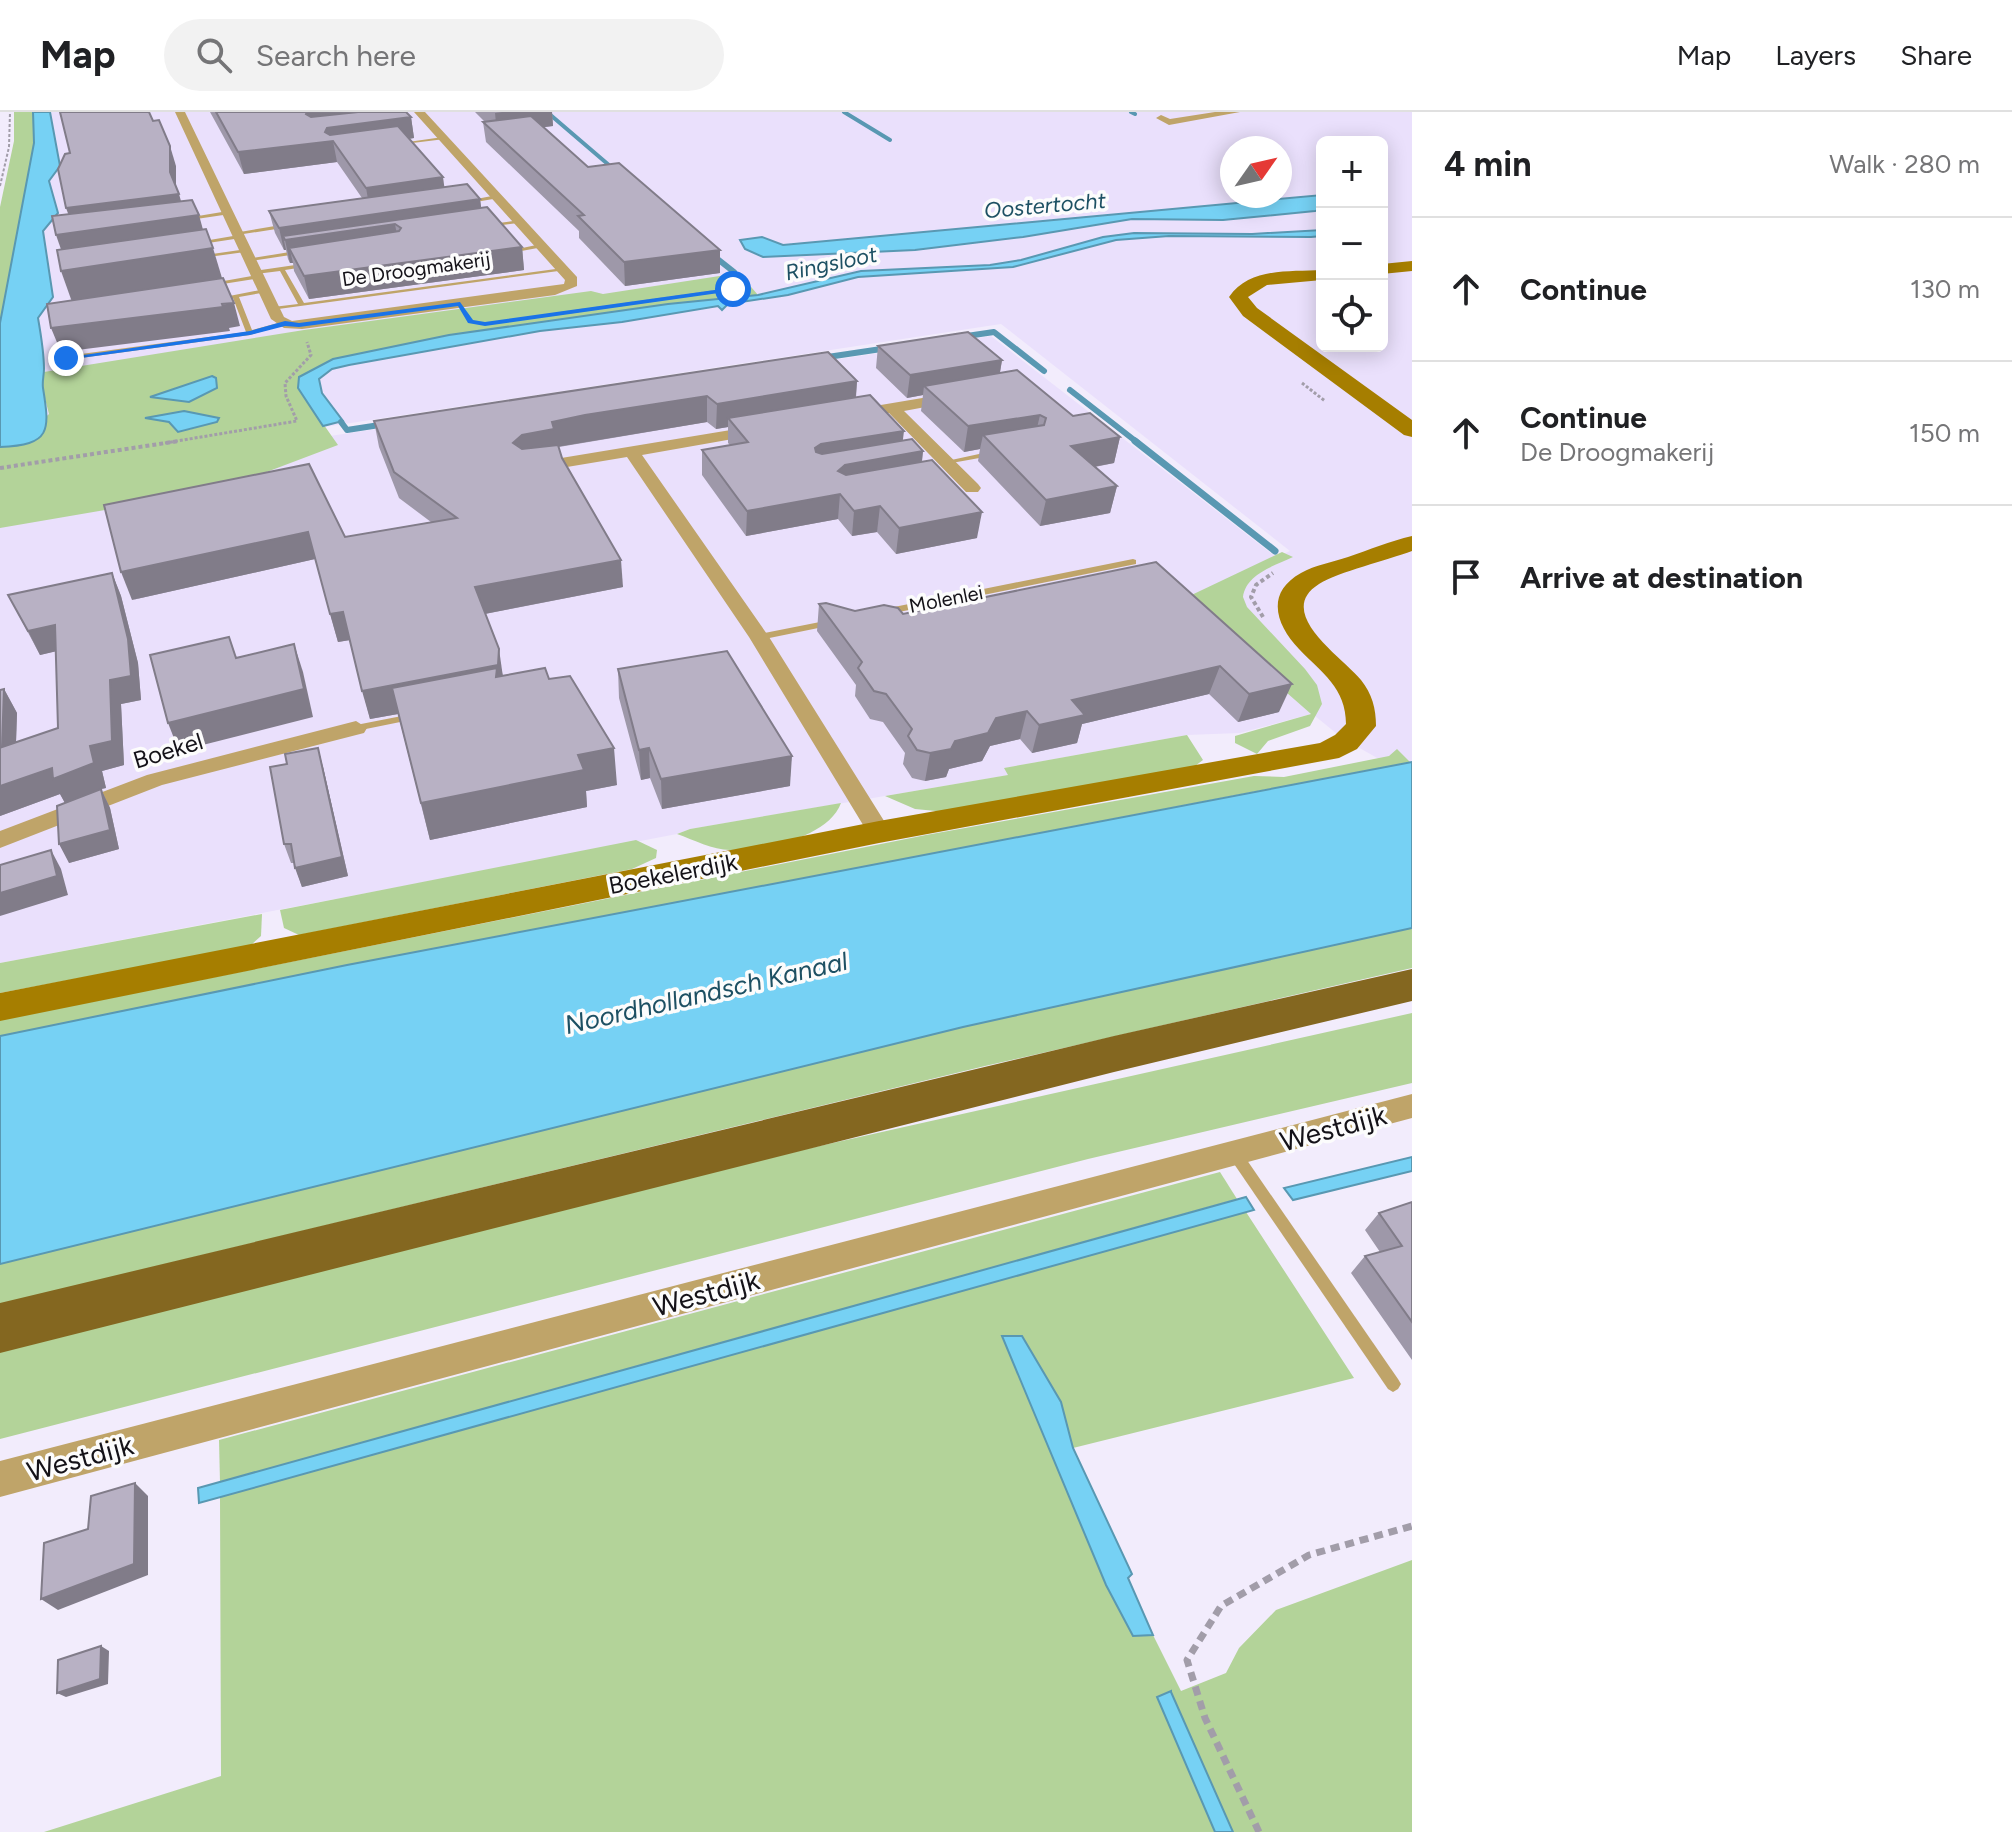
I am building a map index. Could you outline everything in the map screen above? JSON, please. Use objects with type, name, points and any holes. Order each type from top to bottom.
[{"type":"main road","points":[[0,1328],[1114,1054],[1412,985]]},
{"type":"street","points":[[180,112],[273,309],[278,319],[285,323]]},
{"type":"street","points":[[1195,114],[1235,112]]},
{"type":"street","points":[[419,117],[443,138],[563,270]]},
{"type":"street","points":[[1388,268],[1412,266]]},
{"type":"street","name":"De Droogmakerij","points":[[285,323],[302,325],[560,290],[573,284],[563,270]]},
{"type":"street","points":[[1316,276],[1256,283],[1242,289],[1238,297],[1250,312],[1412,430]]},
{"type":"street","points":[[831,418],[981,394]]},
{"type":"street","points":[[893,408],[942,464],[972,488]]},
{"type":"street","points":[[527,468],[785,426]]},
{"type":"street","points":[[631,451],[759,637],[879,832]]},
{"type":"street","name":"Boekelerdijk","points":[[0,1007],[879,832],[1328,751],[1346,742],[1361,726],[1359,700],[1347,681],[1303,637],[1289,616],[1290,602],[1296,589],[1309,579],[1412,543]]},
{"type":"street","name":"Boekel","points":[[0,840],[155,780],[356,728]]},
{"type":"street","name":"Westdijk","points":[[0,1479],[1412,1106]]},
{"type":"lane","points":[[403,114],[419,117]]},
{"type":"lane","points":[[380,146],[443,138]]},
{"type":"lane","points":[[451,204],[497,197]]},
{"type":"lane","points":[[167,221],[228,213]]},
{"type":"lane","name":"De Droogmakerij","points":[[471,228],[518,221]]},
{"type":"lane","points":[[192,243],[298,225]]},
{"type":"lane","name":"De Droogmakerij","points":[[509,243],[536,273]]},
{"type":"lane","name":"De Droogmakerij","points":[[516,250],[541,246]]},
{"type":"lane","name":"De Droogmakerij","points":[[186,258],[313,250]]},
{"type":"lane","name":"De Droogmakerij","points":[[197,286],[311,264]]},
{"type":"lane","points":[[282,269],[302,305]]},
{"type":"lane","name":"De Droogmakerij","points":[[273,309],[563,270]]},
{"type":"lane","points":[[206,300],[265,291]]},
{"type":"lane","points":[[235,296],[250,333]]},
{"type":"lane","name":"De Droogmakerij","points":[[66,358],[250,333],[285,323]]},
{"type":"lane","points":[[942,464],[1005,451]]},
{"type":"lane","name":"Molenlei","points":[[868,615],[1133,562]]},
{"type":"lane","points":[[759,637],[837,621]]},
{"type":"lane","points":[[356,728],[429,713]]},
{"type":"lane","points":[[1235,1154],[1393,1384]]},
{"type":"path","points":[[0,186],[9,147],[10,112]]},
{"type":"path","points":[[547,315],[733,289]]},
{"type":"path","points":[[0,468],[297,421],[283,389],[286,375],[311,355],[302,325]]},
{"type":"path","points":[[1259,1832],[1205,1718],[1187,1660],[1221,1606],[1309,1555],[1412,1526]]},
{"type":"shaded area","points":[[50,112],[1412,112],[1412,774],[1407,775],[1342,738],[1293,698],[1311,714],[1240,733],[1187,735],[1005,768],[1009,775],[690,829],[677,834],[0,963],[0,486],[991,336],[1276,557],[1290,551],[1001,324],[43,470],[38,318],[53,297],[43,231],[57,213],[49,181],[53,124]]},
{"type":"green space","points":[[14,112],[33,112],[34,143],[0,323],[0,207],[14,141]]},
{"type":"green space","points":[[739,273],[758,295],[449,335],[333,359],[299,377],[298,388],[338,445],[235,484],[175,498],[0,528],[0,447],[14,446],[49,414],[42,387],[44,372],[304,330],[591,291],[603,294]],"holes":[[[184,411],[216,422],[188,430],[169,422],[145,418]]]},
{"type":"green space","points":[[1282,552],[1293,557],[1255,577],[1249,582],[1243,597],[1247,607],[1317,685],[1322,704],[1310,726],[1268,741],[1257,754],[1235,743],[1235,736],[1311,714],[1181,600]]},
{"type":"green space","points":[[1187,735],[1203,760],[1195,766],[946,812],[915,809],[885,796],[1008,775],[1004,768]]},
{"type":"green space","points":[[1397,749],[1410,762],[347,965],[0,1036],[0,1020],[926,835],[1254,776],[1284,777],[1389,756]]},
{"type":"green space","points":[[841,803],[823,825],[778,844],[725,850],[677,834],[690,829]]},
{"type":"green space","points":[[636,840],[657,850],[656,858],[632,869],[299,935],[284,928],[280,910]]},
{"type":"green space","points":[[262,914],[261,936],[250,946],[0,993],[0,963]]},
{"type":"green space","points":[[1412,928],[1412,968],[985,1066],[0,1304],[0,1264],[963,1027]]},
{"type":"green space","points":[[1412,1013],[1412,1083],[1088,1159],[0,1439],[0,1351],[806,1149]]},
{"type":"green space","points":[[1220,1172],[1237,1199],[220,1482],[219,1440]]},
{"type":"green space","points":[[1246,1212],[1354,1378],[1073,1448],[1061,1402],[1022,1336],[1003,1337],[1106,1585],[1133,1636],[1153,1635],[1181,1691],[1226,1673],[1239,1648],[1276,1610],[1412,1560],[1412,1832],[1233,1832],[1171,1692],[1157,1697],[1215,1832],[44,1832],[221,1776],[220,1497]]},
{"type":"water","points":[[33,112],[50,112],[60,166],[49,181],[58,213],[43,231],[53,297],[38,318],[46,425],[38,439],[17,446],[0,447],[0,323],[34,143]]},
{"type":"water","points":[[1316,196],[1316,211],[1223,220],[1132,219],[1023,237],[915,250],[763,257],[745,249],[740,240],[762,237],[783,245],[1220,204],[1220,208],[1292,208],[1292,198]]},
{"type":"water","points":[[1316,230],[1316,237],[1311,237],[1169,236],[1116,240],[1013,267],[858,277],[788,295],[728,304],[722,310],[718,306],[622,322],[540,331],[349,365],[332,369],[319,379],[322,393],[343,421],[323,426],[298,388],[299,377],[333,359],[449,335],[668,304],[758,295],[861,271],[990,265],[1021,260],[1103,237],[1134,233],[1252,234]]},
{"type":"water","points":[[212,376],[216,378],[217,388],[189,402],[150,397]]},
{"type":"water","points":[[184,411],[219,418],[217,422],[178,432],[169,422],[145,418]]},
{"type":"water","name":"Noordhollandsch Kanaal","points":[[1412,762],[1412,928],[963,1027],[0,1264],[0,1036],[347,965]]},
{"type":"water","points":[[1412,1157],[1412,1171],[1293,1200],[1284,1188]]},
{"type":"water","points":[[1246,1197],[1254,1210],[199,1503],[198,1488]]},
{"type":"water","points":[[1002,1336],[1022,1336],[1061,1402],[1073,1448],[1132,1574],[1128,1578],[1153,1635],[1133,1636],[1106,1585]]},
{"type":"water","points":[[1171,1691],[1233,1832],[1215,1832],[1157,1697]]},
{"type":"building","points":[[60,112],[149,112],[153,121],[159,120],[170,146],[170,172],[179,194],[66,208],[58,169],[65,154],[70,153]]},
{"type":"building","points":[[216,112],[307,112],[311,117],[358,112],[406,112],[411,117],[327,128],[325,132],[330,135],[398,126],[443,177],[366,188],[333,141],[238,152]]},
{"type":"building","points":[[531,116],[588,167],[619,163],[720,250],[624,262],[578,216],[584,215],[483,122]]},
{"type":"building","points":[[467,184],[480,199],[279,228],[269,211]]},
{"type":"building","points":[[192,200],[199,215],[56,235],[52,216]]},
{"type":"building","points":[[487,207],[522,247],[304,276],[289,248],[399,231],[401,228],[395,224],[285,240],[283,236]]},
{"type":"building","points":[[206,229],[213,248],[61,271],[57,250]]},
{"type":"building","points":[[223,278],[234,303],[222,304],[223,307],[51,328],[47,304]]},
{"type":"building","points":[[968,332],[1002,360],[910,375],[878,346]]},
{"type":"building","points":[[828,352],[857,381],[717,404],[707,396],[585,415],[552,422],[554,429],[522,435],[513,443],[522,449],[558,445],[562,458],[621,560],[475,587],[499,649],[498,665],[362,691],[343,612],[330,614],[308,532],[121,572],[104,505],[309,464],[345,537],[457,518],[394,472],[374,421]]},
{"type":"building","points":[[1017,370],[1073,416],[1090,413],[1120,437],[1071,446],[1117,486],[1046,500],[983,435],[1044,425],[1046,418],[1040,415],[968,426],[924,386]]},
{"type":"building","points":[[870,395],[904,431],[821,444],[815,448],[816,452],[822,454],[912,439],[923,451],[845,465],[838,471],[846,475],[932,460],[982,512],[899,528],[880,506],[854,511],[840,494],[747,511],[702,450],[748,442],[728,418]]},
{"type":"building","points":[[1156,562],[1292,684],[1249,694],[1220,666],[1072,700],[1085,715],[1039,725],[1027,711],[996,718],[988,733],[955,741],[951,749],[930,753],[917,750],[908,736],[912,729],[886,694],[874,691],[858,668],[862,662],[819,604],[855,611],[884,605],[898,608],[903,614]]},
{"type":"building","points":[[112,573],[128,639],[131,676],[110,680],[112,741],[90,746],[94,763],[53,779],[52,768],[0,786],[0,690],[4,689],[2,747],[58,728],[55,625],[28,631],[8,595]]},
{"type":"building","points":[[229,637],[236,658],[294,644],[304,689],[168,723],[150,655]]},
{"type":"building","points":[[727,651],[792,756],[661,779],[649,748],[639,750],[618,669]]},
{"type":"building","points":[[497,668],[496,677],[545,668],[549,679],[570,676],[614,748],[578,755],[584,770],[421,803],[392,688]]},
{"type":"building","points":[[318,748],[342,857],[295,868],[291,844],[284,844],[270,767],[287,764],[285,754]]},
{"type":"building","points":[[101,789],[110,830],[59,844],[57,806]]},
{"type":"building","points":[[51,850],[57,876],[0,893],[0,865]]},
{"type":"building","points":[[1412,1202],[1412,1322],[1365,1256],[1402,1246],[1379,1213]]},
{"type":"building","points":[[135,1483],[134,1564],[41,1599],[44,1543],[88,1529],[91,1496]]},
{"type":"building","points":[[101,1646],[100,1679],[57,1693],[58,1660]]},
{"type":"waterway","points":[[547,112],[617,172]]},
{"type":"waterway","points":[[844,112],[890,140]]},
{"type":"waterway","points":[[1131,112],[1135,114]]},
{"type":"waterway","points":[[711,253],[718,259]]},
{"type":"waterway","points":[[715,257],[734,272]]},
{"type":"waterway","points":[[960,337],[994,332],[1044,371]]},
{"type":"waterway","points":[[821,358],[888,348]]},
{"type":"waterway","points":[[1070,390],[1138,443]]},
{"type":"waterway","points":[[341,422],[347,430],[386,424]]},
{"type":"waterway","points":[[1135,441],[1275,551]]},
{"type":"route","points":[[66,358],[250,333],[273,329],[285,323],[299,325],[460,304],[471,322],[485,324],[733,289]]},
{"type":"water label","name":"Oostertocht","points":[[1045,205]]},
{"type":"water label","name":"Ringsloot","points":[[831,263]]}]
